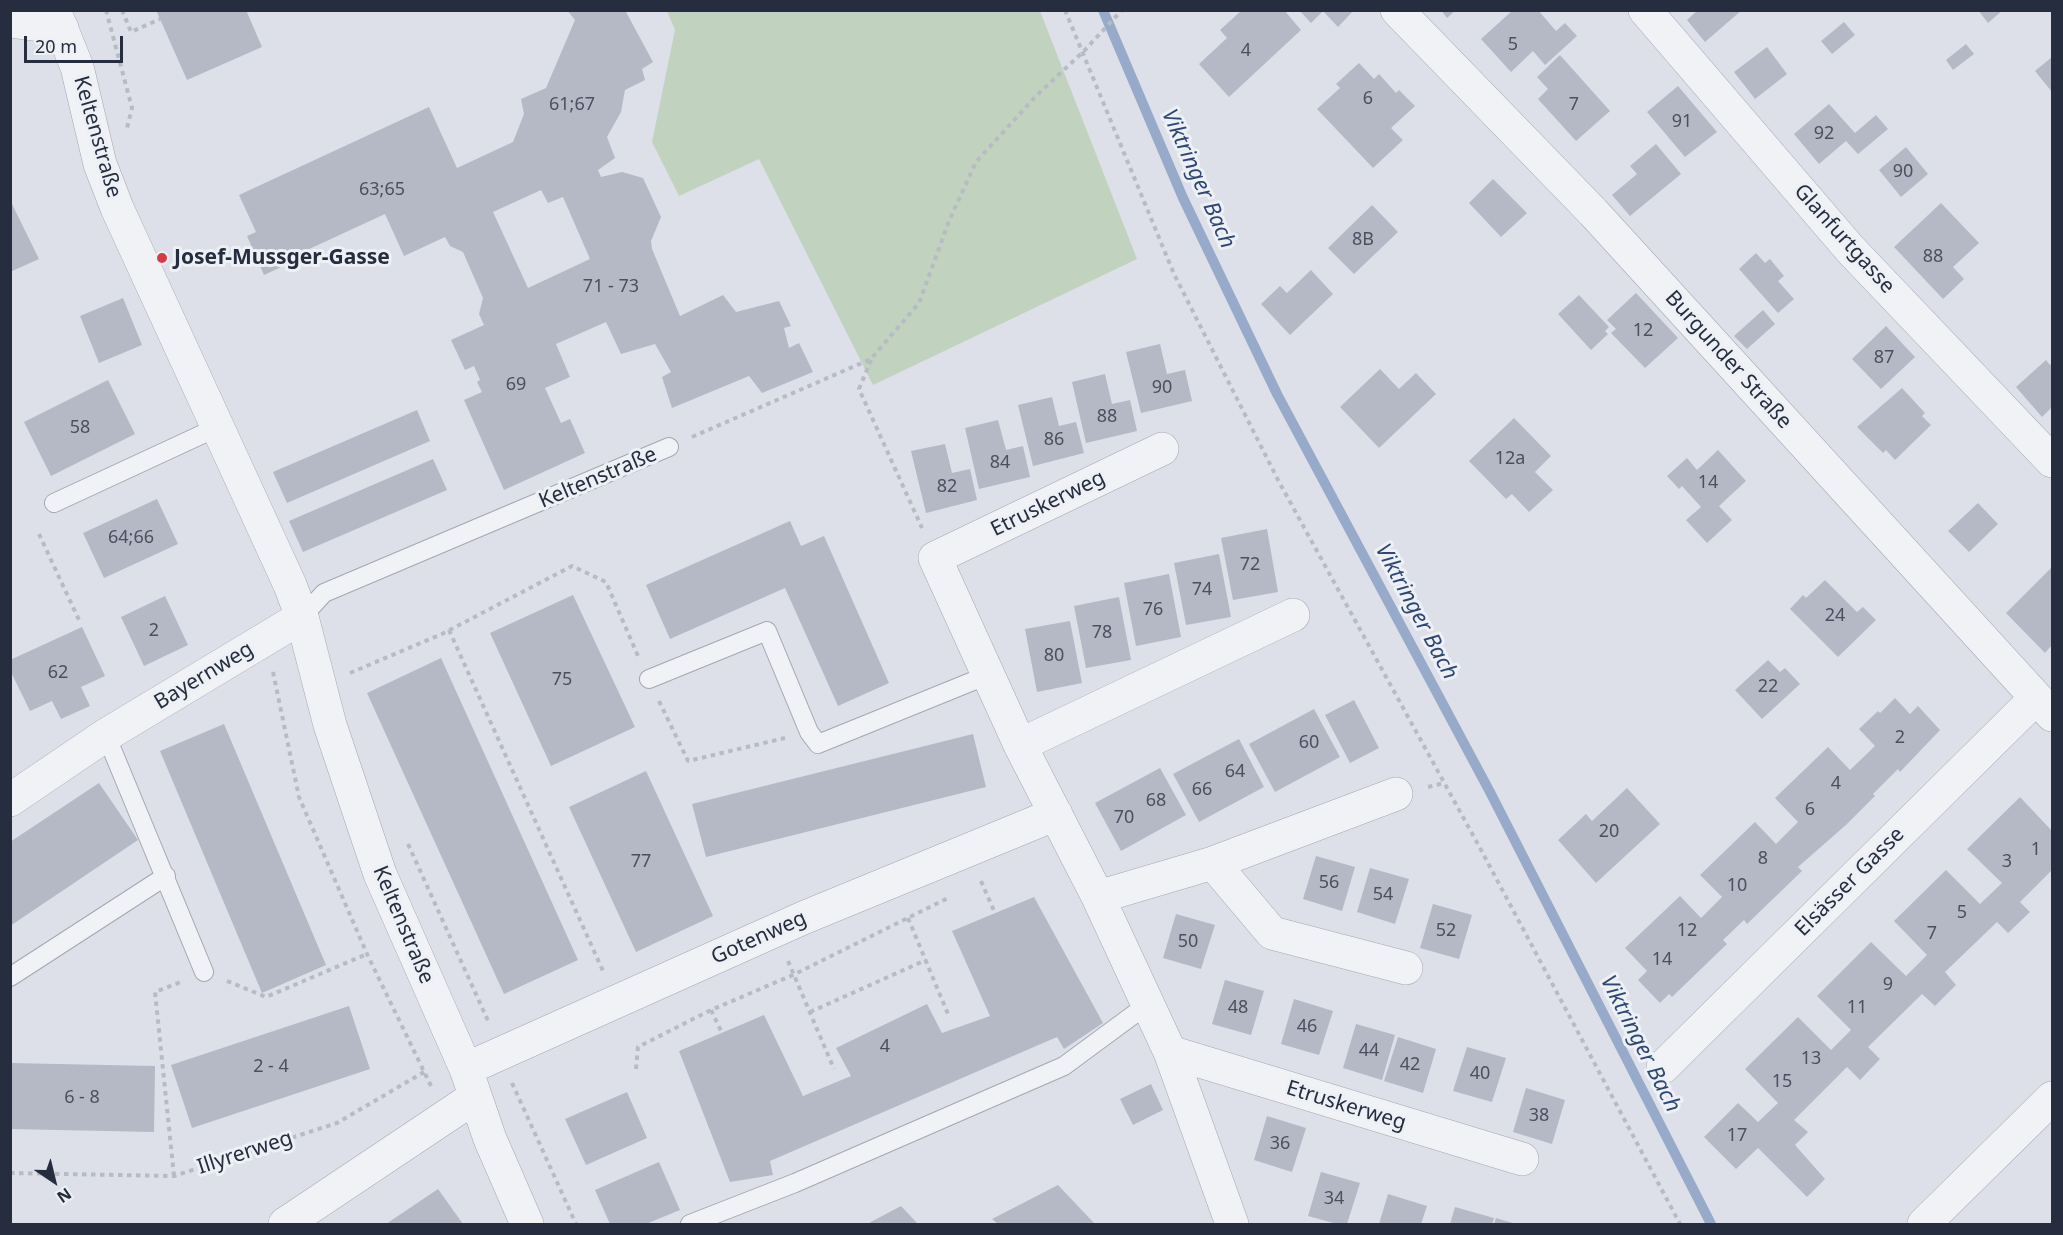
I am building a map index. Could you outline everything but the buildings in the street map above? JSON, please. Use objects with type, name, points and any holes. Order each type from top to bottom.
[{"type":"street","name":"Burgunder Straße","points":[[1397,10],[1593,212],[2044,706]]},
{"type":"street","name":"Glanfurtgasse","points":[[1645,10],[1850,249],[2052,461]]},
{"type":"street","points":[[10,21],[58,19]]},
{"type":"street","name":"Keltenstraße","points":[[58,19],[77,67],[100,164],[302,617],[330,725],[380,874],[467,1073],[490,1139],[528,1224]]},
{"type":"street","name":"Etruskerweg","points":[[935,558],[1162,449]]},
{"type":"street","points":[[935,558],[1020,745],[1098,897],[1170,1052],[1232,1224]]},
{"type":"street","points":[[1020,745],[1293,615]]},
{"type":"street","name":"Bayernweg","points":[[10,800],[106,735],[302,617]]},
{"type":"street","name":"Elsässer Gasse","points":[[1663,1066],[2044,706]]},
{"type":"street","points":[[1098,897],[1213,863],[1396,794]]},
{"type":"street","name":"Gotenweg","points":[[467,1073],[499,1055],[776,930],[1056,814]]},
{"type":"street","points":[[1213,863],[1272,933],[1406,968]]},
{"type":"street","name":"Etruskerweg","points":[[1170,1052],[1522,1159]]},
{"type":"street","points":[[285,1224],[467,1073]]},
{"type":"street","points":[[1924,1224],[2052,1098]]},
{"type":"lane","points":[[54,503],[218,427]]},
{"type":"lane","name":"Keltenstraße","points":[[302,617],[324,593],[669,447]]},
{"type":"lane","points":[[649,679],[767,631],[808,732],[818,744],[988,675]]},
{"type":"lane","points":[[106,735],[204,972]]},
{"type":"lane","points":[[10,978],[166,876]]},
{"type":"lane","points":[[690,1224],[795,1183],[1064,1066],[1148,1004]]},
{"type":"path","points":[[122,10],[131,32],[160,19]]},
{"type":"path","points":[[1065,10],[1174,274],[1278,480],[1480,848],[1680,1224]]},
{"type":"path","points":[[935,558],[859,388],[871,359],[919,303],[949,221],[976,162],[1035,96],[1083,52],[1122,10]]},
{"type":"path","points":[[669,447],[871,359]]},
{"type":"path","points":[[39,534],[79,620]]},
{"type":"path","points":[[343,664],[346,675],[449,630],[572,566],[606,582],[688,761],[808,732]]},
{"type":"path","points":[[449,630],[617,1001]]},
{"type":"path","points":[[266,639],[299,797],[367,954],[423,1072]]},
{"type":"path","points":[[404,834],[492,1029],[499,1055],[576,1224]]},
{"type":"path","points":[[893,881],[948,1014]]},
{"type":"path","points":[[971,886],[982,881],[995,913]]},
{"type":"path","points":[[636,1069],[638,1047],[711,1010],[793,975],[961,891]]},
{"type":"path","points":[[776,930],[834,1069]]},
{"type":"path","points":[[204,972],[266,997],[367,954]]},
{"type":"path","points":[[810,1012],[926,960]]},
{"type":"path","points":[[155,992],[174,1176]]},
{"type":"path","points":[[711,1010],[722,1033]]},
{"type":"path","name":"Illyrerweg","points":[[10,1173],[174,1176],[337,1123],[423,1072],[467,1073]]},
{"type":"green space","points":[[667,11],[1040,11],[1137,259],[873,385],[759,159],[679,196],[652,142],[675,30]]},
{"type":"waterway","name":"Viktringer Bach","points":[[1103,10],[1183,198],[1277,394],[1490,792],[1711,1224]]},
{"type":"place","name":"Josef-Mussger-Gasse","points":[[162,258]]}]
